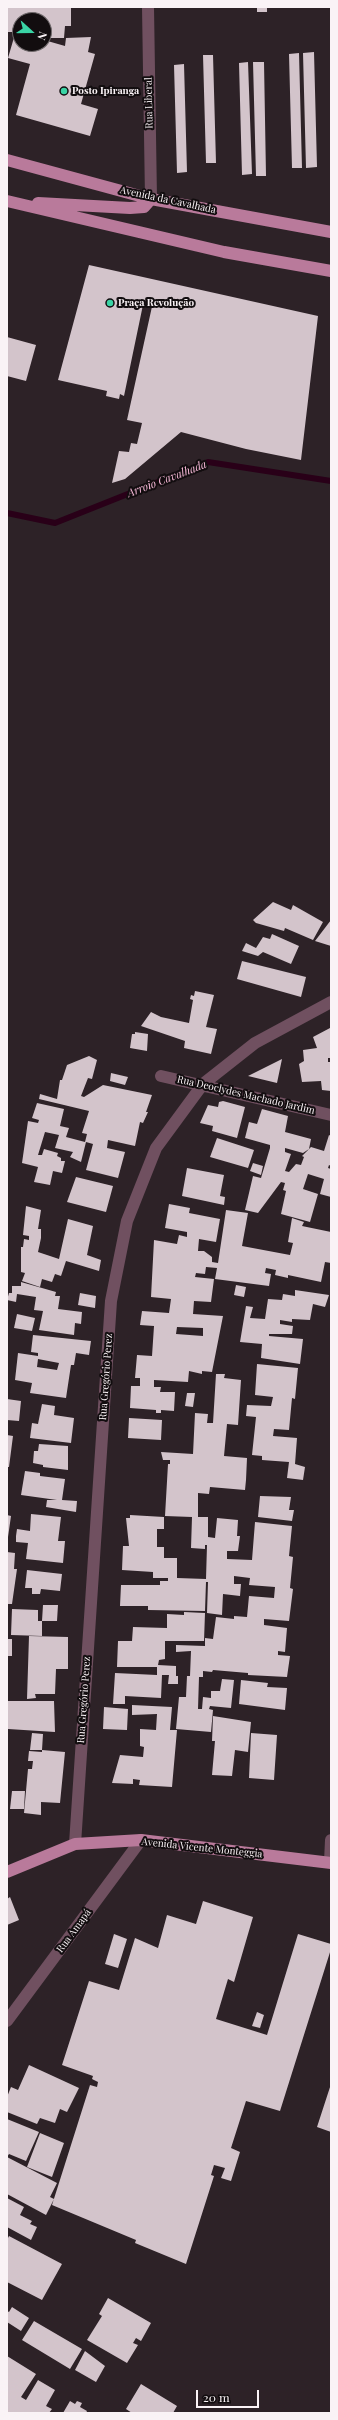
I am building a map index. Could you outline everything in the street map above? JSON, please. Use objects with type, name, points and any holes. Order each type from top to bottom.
[{"type":"main road","name":"Avenida da Cavalhada","points":[[7,160],[150,199],[331,232]]},
{"type":"main road","points":[[7,201],[130,208],[144,207],[150,199]]},
{"type":"main road","points":[[7,201],[209,249],[331,271]]},
{"type":"main road","name":"Avenida Vicente Monteggia","points":[[7,1872],[74,1844],[141,1840],[330,1862]]},
{"type":"street","name":"Rua Liberal","points":[[148,7],[150,199]]},
{"type":"street","name":"Rua Gregório Perez","points":[[74,1844],[111,1301],[127,1221],[156,1148],[203,1084],[254,1043],[331,1002]]},
{"type":"street","name":"Rua Deoclydes Machado Jardim","points":[[161,1076],[203,1084],[331,1115]]},
{"type":"street","name":"Rua Amapá","points":[[7,2021],[141,1840]]},
{"type":"street","points":[[330,1862],[331,1840]]},
{"type":"building","points":[[7,7],[71,7],[71,26],[65,26],[64,38],[52,38],[52,12],[12,12],[12,32],[7,32]]},
{"type":"building","points":[[257,7],[267,7],[267,12],[257,12]]},
{"type":"building","points":[[91,37],[88,52],[95,54],[81,104],[98,109],[90,136],[16,115],[30,64],[8,58],[12,44],[12,52],[52,52],[52,42],[65,46],[66,38]]},
{"type":"building","points":[[314,52],[317,167],[306,168],[303,53]]},
{"type":"building","points":[[299,53],[302,168],[292,168],[289,54]]},
{"type":"building","points":[[203,55],[213,55],[216,163],[206,163]]},
{"type":"building","points":[[248,62],[252,174],[242,175],[239,63]]},
{"type":"building","points":[[253,62],[264,62],[266,176],[256,176]]},
{"type":"building","points":[[184,64],[187,172],[177,173],[174,65]]},
{"type":"building","points":[[89,265],[318,316],[301,460],[246,449],[181,432],[125,479],[112,483],[119,451],[129,452],[131,443],[137,444],[142,423],[127,420],[153,302],[144,300],[124,396],[120,394],[119,399],[106,396],[107,391],[58,380]]},
{"type":"building","points":[[7,337],[36,345],[26,381],[7,376]]},
{"type":"building","points":[[273,902],[291,910],[293,905],[323,922],[313,940],[285,928],[284,931],[256,923],[253,920]]},
{"type":"building","points":[[331,920],[331,946],[315,941]]},
{"type":"building","points":[[272,934],[299,946],[291,964],[263,952],[258,956],[242,951],[246,943],[256,948],[263,937],[270,939]]},
{"type":"building","points":[[242,961],[306,977],[301,997],[237,979]]},
{"type":"building","points":[[195,991],[214,995],[206,1027],[217,1029],[211,1054],[184,1048],[185,1041],[141,1026],[151,1012],[161,1017],[189,1023],[193,1000],[190,999],[191,995],[194,996]]},
{"type":"building","points":[[330,1028],[331,1058],[328,1058],[328,1062],[331,1062],[331,1091],[322,1090],[321,1081],[302,1082],[299,1064],[304,1061],[303,1050],[317,1048],[313,1037]]},
{"type":"building","points":[[135,1032],[148,1034],[147,1051],[130,1048],[132,1034],[135,1034]]},
{"type":"building","points":[[89,1056],[97,1060],[92,1079],[88,1078],[81,1096],[84,1097],[103,1085],[152,1095],[146,1112],[148,1112],[143,1123],[140,1122],[135,1146],[108,1140],[107,1148],[125,1152],[118,1178],[86,1170],[93,1144],[86,1142],[81,1162],[70,1157],[73,1152],[55,1148],[59,1135],[45,1132],[38,1155],[42,1155],[44,1149],[58,1153],[57,1156],[61,1158],[61,1161],[65,1161],[62,1173],[53,1171],[50,1185],[34,1182],[38,1167],[22,1163],[28,1121],[38,1123],[39,1120],[32,1118],[37,1103],[64,1109],[60,1126],[69,1128],[66,1137],[85,1142],[87,1134],[82,1133],[89,1111],[39,1099],[40,1094],[57,1099],[60,1080],[62,1080],[67,1065]]},
{"type":"building","points":[[282,1059],[277,1083],[248,1076]]},
{"type":"building","points":[[111,1073],[128,1077],[125,1085],[110,1081]]},
{"type":"building","points":[[223,1101],[245,1107],[237,1138],[212,1131],[213,1126],[200,1123],[208,1105],[218,1107],[219,1102]]},
{"type":"building","points":[[262,1109],[288,1116],[285,1132],[311,1139],[309,1149],[311,1147],[324,1151],[329,1135],[331,1136],[331,1166],[329,1165],[328,1168],[331,1169],[331,1197],[320,1194],[324,1179],[308,1174],[303,1189],[318,1194],[310,1222],[281,1214],[286,1191],[283,1190],[285,1183],[281,1182],[258,1213],[245,1210],[253,1176],[261,1178],[270,1148],[270,1145],[245,1138],[249,1122],[257,1124]],"holes":[[[285,1148],[303,1153],[309,1149],[302,1156],[304,1157],[301,1165],[296,1164],[289,1172],[285,1171],[291,1154],[285,1152]]]},
{"type":"building","points":[[217,1138],[254,1150],[248,1168],[210,1157]]},
{"type":"building","points":[[253,1163],[263,1166],[261,1175],[250,1171]]},
{"type":"building","points":[[187,1168],[224,1175],[220,1196],[225,1197],[224,1205],[182,1196]]},
{"type":"building","points":[[76,1177],[113,1186],[106,1212],[67,1202]]},
{"type":"building","points":[[169,1204],[190,1208],[189,1213],[220,1219],[216,1242],[199,1239],[198,1251],[204,1251],[212,1257],[212,1262],[218,1263],[226,1210],[248,1213],[242,1246],[290,1255],[293,1243],[288,1242],[292,1218],[304,1222],[302,1226],[331,1232],[331,1263],[325,1262],[321,1282],[288,1275],[288,1278],[275,1275],[276,1270],[266,1268],[265,1273],[271,1274],[269,1286],[215,1279],[217,1268],[206,1267],[205,1274],[196,1273],[195,1277],[214,1279],[211,1302],[194,1301],[193,1314],[223,1316],[212,1372],[202,1371],[202,1374],[189,1371],[188,1382],[154,1380],[154,1387],[161,1387],[160,1392],[175,1392],[174,1411],[161,1410],[161,1413],[156,1413],[156,1410],[130,1408],[131,1386],[140,1386],[140,1378],[135,1378],[137,1355],[152,1356],[154,1326],[140,1325],[142,1311],[169,1313],[171,1299],[151,1297],[154,1240],[177,1244],[179,1235],[187,1237],[187,1232],[165,1228]],"holes":[[[177,1327],[203,1328],[203,1336],[176,1334]]]},
{"type":"building","points":[[26,1206],[41,1210],[38,1229],[41,1229],[41,1238],[38,1252],[59,1259],[68,1219],[93,1226],[87,1255],[101,1260],[99,1271],[66,1261],[61,1276],[55,1274],[52,1282],[42,1279],[40,1287],[22,1281],[25,1273],[21,1272],[21,1247],[23,1247],[24,1239],[29,1240],[29,1236],[23,1235]]},
{"type":"building","points":[[21,1282],[56,1292],[55,1296],[60,1296],[58,1309],[82,1312],[81,1324],[75,1323],[74,1335],[39,1330],[43,1311],[34,1310],[36,1297],[17,1294],[16,1302],[7,1300],[9,1293],[12,1293],[12,1286],[21,1286]]},
{"type":"building","points":[[236,1285],[246,1287],[244,1297],[234,1295]]},
{"type":"building","points":[[295,1290],[329,1295],[325,1307],[313,1304],[310,1320],[292,1319],[292,1322],[280,1320],[280,1324],[293,1326],[292,1334],[269,1334],[269,1336],[303,1339],[300,1364],[261,1358],[262,1344],[240,1342],[246,1306],[253,1307],[250,1318],[265,1319],[268,1299],[282,1300],[283,1294],[295,1296]]},
{"type":"building","points":[[80,1293],[96,1296],[95,1308],[78,1305]]},
{"type":"building","points":[[17,1314],[35,1318],[32,1331],[14,1328]]},
{"type":"building","points":[[33,1335],[91,1341],[89,1355],[76,1353],[74,1365],[71,1365],[66,1398],[30,1393],[32,1383],[15,1380],[18,1353],[38,1356],[38,1353],[31,1352]],"holes":[[[38,1359],[59,1363],[57,1370],[37,1367]]]},
{"type":"building","points":[[257,1364],[298,1368],[295,1399],[292,1398],[289,1430],[274,1429],[273,1436],[297,1438],[295,1464],[305,1467],[303,1480],[287,1478],[289,1462],[262,1460],[262,1456],[252,1455],[256,1417],[246,1416],[247,1405],[271,1406],[273,1397],[255,1395]]},
{"type":"building","points":[[216,1374],[225,1374],[224,1378],[241,1380],[238,1425],[227,1424],[224,1456],[247,1458],[245,1490],[210,1487],[209,1494],[198,1493],[198,1517],[208,1517],[208,1537],[215,1538],[217,1518],[238,1520],[237,1536],[240,1536],[238,1551],[227,1551],[227,1559],[252,1560],[255,1522],[292,1526],[289,1556],[293,1557],[290,1588],[293,1589],[289,1621],[264,1619],[264,1625],[287,1628],[285,1652],[278,1651],[278,1655],[290,1656],[287,1677],[248,1675],[248,1673],[213,1670],[212,1672],[203,1671],[203,1677],[199,1677],[198,1709],[202,1709],[203,1697],[211,1698],[211,1691],[220,1691],[222,1679],[234,1680],[231,1708],[210,1706],[209,1709],[213,1710],[211,1732],[176,1729],[179,1697],[186,1697],[187,1676],[190,1676],[191,1651],[176,1652],[176,1645],[205,1646],[205,1638],[213,1639],[216,1617],[234,1619],[234,1616],[247,1617],[249,1596],[274,1598],[275,1587],[249,1585],[250,1578],[234,1576],[234,1584],[241,1584],[240,1596],[223,1594],[222,1615],[207,1613],[208,1582],[206,1582],[205,1611],[148,1610],[148,1606],[120,1606],[121,1585],[160,1585],[160,1581],[168,1581],[168,1578],[153,1578],[153,1572],[122,1570],[123,1546],[129,1546],[126,1518],[130,1518],[130,1515],[164,1517],[164,1529],[157,1529],[157,1547],[164,1547],[164,1558],[177,1558],[177,1578],[206,1579],[207,1545],[205,1545],[205,1549],[191,1548],[192,1517],[165,1516],[168,1464],[170,1464],[170,1460],[163,1460],[161,1452],[193,1454],[195,1413],[208,1414],[207,1423],[213,1423]]},
{"type":"building","points":[[187,1393],[195,1393],[193,1407],[185,1406]]},
{"type":"building","points":[[7,1399],[21,1401],[19,1421],[7,1420]]},
{"type":"building","points":[[42,1404],[55,1406],[54,1415],[74,1418],[71,1443],[30,1438],[32,1423],[38,1424]]},
{"type":"building","points":[[129,1418],[162,1420],[161,1440],[128,1438]]},
{"type":"building","points":[[7,1435],[13,1436],[9,1467],[7,1467]]},
{"type":"building","points":[[39,1444],[68,1446],[68,1470],[43,1467],[43,1465],[33,1463],[34,1451],[38,1451]]},
{"type":"building","points":[[25,1471],[40,1473],[40,1476],[65,1479],[62,1500],[77,1501],[76,1512],[46,1507],[47,1500],[57,1500],[21,1495]]},
{"type":"building","points":[[260,1496],[291,1497],[289,1510],[294,1510],[292,1521],[258,1517]]},
{"type":"building","points":[[31,1514],[61,1517],[58,1541],[65,1541],[63,1563],[26,1559],[28,1543],[16,1542],[16,1536],[17,1529],[30,1531]]},
{"type":"building","points":[[7,1515],[11,1516],[8,1537],[7,1537]]},
{"type":"building","points":[[7,1552],[15,1553],[14,1569],[17,1569],[12,1604],[7,1604]]},
{"type":"building","points":[[27,1570],[62,1574],[60,1591],[41,1589],[40,1594],[32,1594],[32,1588],[25,1588]]},
{"type":"building","points":[[43,1605],[58,1605],[57,1621],[42,1621]]},
{"type":"building","points":[[12,1609],[38,1610],[38,1621],[42,1621],[42,1636],[11,1635]]},
{"type":"building","points":[[184,1612],[205,1613],[204,1641],[165,1641],[165,1659],[159,1660],[158,1665],[176,1666],[178,1684],[168,1684],[169,1675],[162,1675],[161,1698],[125,1696],[125,1704],[113,1704],[115,1673],[157,1675],[157,1667],[117,1667],[118,1641],[132,1641],[133,1627],[167,1628],[167,1614],[184,1615]]},
{"type":"building","points":[[29,1636],[68,1637],[68,1669],[56,1669],[55,1694],[35,1694],[36,1698],[27,1699]]},
{"type":"building","points":[[7,1639],[12,1639],[12,1656],[7,1656]]},
{"type":"building","points":[[241,1680],[268,1683],[267,1687],[287,1688],[285,1710],[239,1704]]},
{"type":"building","points":[[7,1701],[54,1701],[55,1732],[8,1729]]},
{"type":"building","points":[[132,1705],[172,1707],[170,1730],[177,1730],[172,1787],[139,1785],[140,1780],[133,1779],[133,1784],[112,1783],[120,1755],[143,1757],[144,1747],[140,1746],[140,1729],[156,1730],[157,1714],[132,1715]]},
{"type":"building","points":[[104,1707],[128,1709],[127,1730],[103,1729]]},
{"type":"building","points":[[213,1716],[251,1722],[248,1752],[235,1750],[232,1776],[212,1775],[215,1741],[212,1741]]},
{"type":"building","points":[[32,1733],[43,1734],[42,1750],[30,1750]]},
{"type":"building","points":[[251,1733],[277,1735],[274,1780],[249,1778]]},
{"type":"building","points":[[42,1750],[65,1752],[60,1803],[41,1802],[41,1815],[24,1813],[28,1769],[32,1769],[33,1761],[28,1761],[29,1751],[42,1752]]},
{"type":"building","points":[[12,1791],[25,1791],[24,1809],[10,1809]]},
{"type":"building","points":[[10,1897],[19,1920],[7,1925],[7,1899]]},
{"type":"building","points":[[203,1901],[253,1917],[234,1982],[228,1979],[216,2019],[267,2035],[298,1934],[331,1944],[331,1949],[280,2111],[246,2101],[231,2148],[240,2152],[231,2181],[221,2178],[225,2168],[214,2165],[211,2175],[214,2176],[186,2264],[135,2243],[136,2240],[52,2205],[90,2085],[97,2087],[98,2082],[92,2079],[93,2076],[62,2065],[89,1981],[119,1990],[135,1938],[158,1948],[167,1915],[196,1924]]},
{"type":"building","points":[[114,1934],[127,1939],[118,1968],[105,1964]]},
{"type":"building","points":[[257,2012],[264,2015],[260,2028],[252,2026]]},
{"type":"building","points":[[29,2065],[79,2088],[67,2112],[60,2109],[55,2123],[40,2118],[37,2124],[7,2112],[7,2097],[11,2087],[18,2090]]},
{"type":"building","points":[[331,2084],[331,2132],[317,2127]]},
{"type":"building","points":[[7,2119],[39,2132],[26,2161],[9,2154],[7,2157]]},
{"type":"building","points":[[40,2133],[64,2143],[52,2177],[27,2167]]},
{"type":"building","points":[[7,2157],[57,2183],[50,2197],[54,2199],[46,2215],[7,2194]]},
{"type":"building","points":[[7,2198],[24,2207],[20,2215],[32,2221],[30,2224],[37,2227],[31,2240],[7,2227]]},
{"type":"building","points":[[9,2236],[62,2264],[42,2300],[7,2282],[7,2240]]},
{"type":"building","points":[[108,2298],[151,2323],[141,2341],[136,2338],[133,2343],[138,2345],[127,2363],[87,2340],[102,2316],[99,2314]]},
{"type":"building","points":[[12,2307],[29,2318],[21,2331],[7,2322],[7,2311],[9,2312]]},
{"type":"building","points":[[34,2321],[82,2349],[70,2369],[22,2340]]},
{"type":"building","points":[[85,2351],[105,2366],[96,2382],[75,2370]]},
{"type":"building","points":[[7,2356],[36,2374],[21,2397],[26,2400],[38,2380],[55,2390],[46,2406],[52,2409],[49,2413],[7,2413]]},
{"type":"building","points":[[141,2384],[177,2406],[173,2413],[132,2413],[126,2409]]},
{"type":"building","points":[[70,2401],[75,2404],[77,2401],[82,2403],[80,2407],[87,2411],[86,2413],[63,2413]]},
{"type":"waterway","name":"Arroio Cavalhada","points":[[7,513],[55,523],[208,462],[331,481]]},
{"type":"place","name":"Posto Ipiranga","points":[[64,91]]},
{"type":"place","name":"Praça Revolução","points":[[110,303]]}]
